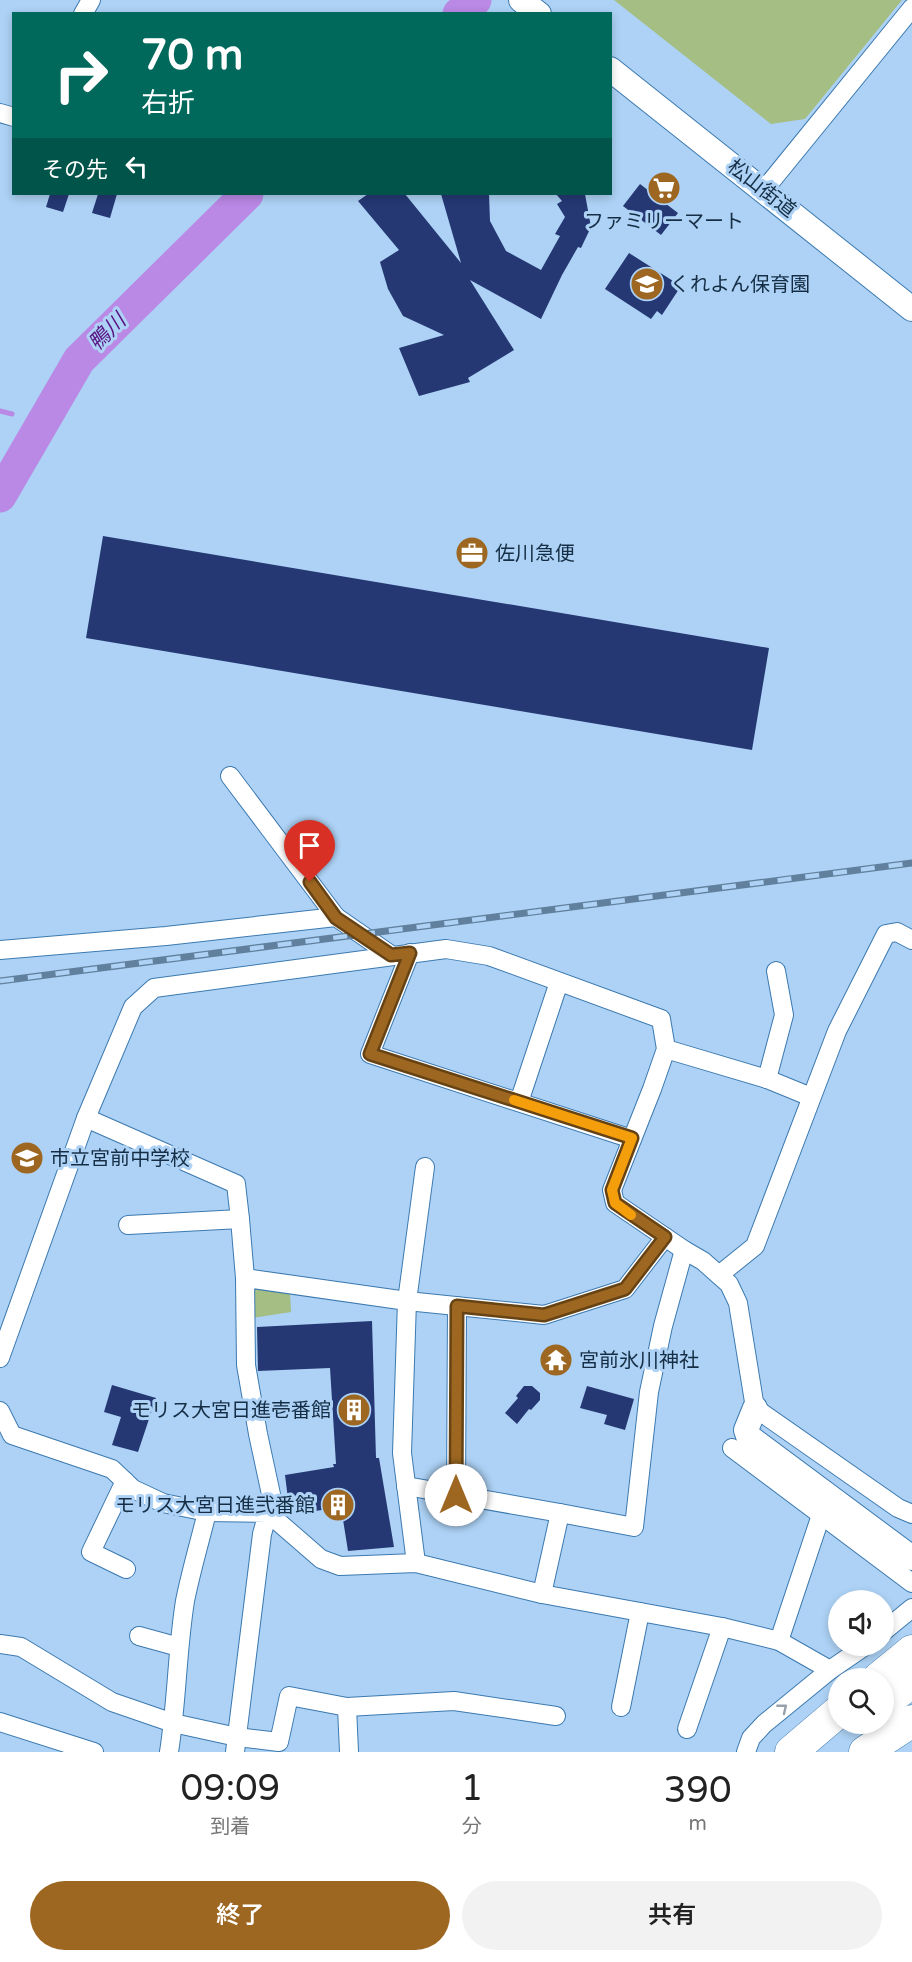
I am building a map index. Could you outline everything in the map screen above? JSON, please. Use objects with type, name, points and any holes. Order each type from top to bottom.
[{"type":"highway","points":[[891,1668],[912,1651]]},
{"type":"highway","points":[[894,1696],[912,1682]]},
{"type":"highway","points":[[791,1752],[828,1721]]},
{"type":"highway","points":[[865,1752],[912,1721]]},
{"type":"highway","points":[[817,1752],[842,1734]]},
{"type":"main road","points":[[521,0],[536,12]]},
{"type":"main road","name":"松山街道","points":[[612,71],[912,309]]},
{"type":"main road","points":[[756,1407],[746,1430],[748,1436],[822,1503],[912,1558]]},
{"type":"street","points":[[764,190],[912,8]]},
{"type":"street","points":[[230,776],[336,918],[391,955]]},
{"type":"street","points":[[0,950],[166,936],[336,918]]},
{"type":"street","points":[[719,1275],[755,1246],[837,1031],[886,934],[897,932],[912,940]]},
{"type":"street","points":[[0,1358],[86,1118],[133,1007],[154,988],[446,949],[489,956],[661,1019],[666,1048],[612,1190],[615,1203],[684,1251],[703,1261],[729,1284],[738,1303],[756,1407],[898,1508],[912,1514]]},
{"type":"street","points":[[410,953],[370,1054],[632,1138]]},
{"type":"street","points":[[767,1080],[784,1015],[776,971]]},
{"type":"street","points":[[519,1102],[559,982]]},
{"type":"street","points":[[666,1048],[767,1080],[811,1097]]},
{"type":"street","points":[[86,1118],[236,1184],[245,1278],[246,1365],[272,1499],[262,1534],[236,1744]]},
{"type":"street","points":[[416,1563],[402,1453],[407,1301],[425,1167]]},
{"type":"street","points":[[128,1225],[240,1219]]},
{"type":"street","points":[[245,1278],[407,1301],[544,1315],[625,1289],[665,1237]]},
{"type":"street","points":[[406,1486],[634,1527],[650,1392],[663,1326],[684,1251]]},
{"type":"street","points":[[456,1495],[457,1306]]},
{"type":"street","points":[[0,1411],[12,1435],[112,1469],[133,1489],[163,1503],[207,1512],[268,1513],[321,1559],[340,1566],[416,1563],[542,1594],[722,1627],[779,1641],[828,1669]]},
{"type":"street","points":[[732,1448],[822,1503],[912,1583]]},
{"type":"street","points":[[125,1481],[91,1552],[126,1569]]},
{"type":"street","points":[[779,1641],[822,1503]]},
{"type":"street","points":[[169,1752],[186,1600],[207,1512]]},
{"type":"street","points":[[542,1594],[560,1513]]},
{"type":"street","points":[[894,1623],[912,1608]]},
{"type":"street","points":[[621,1707],[640,1612]]},
{"type":"street","points":[[687,1729],[722,1627]]},
{"type":"street","points":[[139,1636],[179,1647]]},
{"type":"street","points":[[0,1644],[21,1647],[112,1702],[236,1744],[279,1742],[289,1696],[346,1707],[454,1701],[556,1716]]},
{"type":"street","points":[[833,1668],[850,1656]]},
{"type":"street","points":[[746,1752],[751,1738],[764,1724],[828,1672]]},
{"type":"street","points":[[346,1707],[349,1752]]},
{"type":"street","points":[[0,1722],[94,1752]]},
{"type":"green space","points":[[614,0],[902,0],[805,119],[771,124]]},
{"type":"green space","points":[[252,1285],[290,1292],[291,1312],[252,1318]]},
{"type":"building","points":[[640,184],[678,213],[661,235],[623,206]]},
{"type":"building","points":[[50,195],[69,195],[63,212],[46,207]]},
{"type":"building","points":[[98,195],[117,195],[110,218],[92,213]]},
{"type":"building","points":[[367,195],[406,195],[461,263],[441,195],[489,195],[490,221],[506,251],[541,270],[560,236],[555,234],[565,217],[557,204],[562,201],[557,195],[585,195],[591,227],[581,248],[578,247],[562,275],[541,319],[470,280],[514,350],[468,378],[470,382],[419,396],[399,348],[444,335],[403,316],[388,289],[380,262],[399,250],[358,201]]},
{"type":"building","points":[[629,253],[681,286],[662,315],[657,311],[651,319],[605,289]]},
{"type":"building","points":[[103,536],[769,648],[752,750],[86,638]]},
{"type":"building","points":[[372,1321],[376,1458],[379,1458],[394,1547],[348,1551],[341,1507],[290,1515],[285,1475],[334,1467],[333,1464],[336,1464],[330,1368],[258,1371],[257,1327]]},
{"type":"building","points":[[112,1385],[156,1398],[138,1452],[112,1445],[121,1417],[104,1412]]},
{"type":"building","points":[[524,1386],[532,1386],[540,1393],[540,1400],[517,1424],[505,1413],[518,1398],[516,1396]]},
{"type":"building","points":[[587,1386],[634,1399],[625,1430],[604,1424],[607,1415],[580,1408]]},
{"type":"waterway","name":"鴨川","points":[[461,12],[475,0]]},
{"type":"waterway","name":"鴨川","points":[[0,496],[79,360],[246,195]]},
{"type":"waterway","points":[[0,411],[12,414]]},
{"type":"railway","points":[[0,981],[912,863]]},
{"type":"slow traffic","points":[[514,1100],[632,1138],[612,1190],[615,1203],[631,1215]]},
{"type":"place","name":"ファミリーマート","points":[[664,188]]},
{"type":"place","name":"くれよん保育園","points":[[647,284]]},
{"type":"place","name":"佐川急便","points":[[472,553]]},
{"type":"place","name":"市立宮前中学校","points":[[27,1158]]},
{"type":"place","name":"宮前氷川神社","points":[[556,1360]]},
{"type":"place","name":"モリス大宮日進壱番館","points":[[354,1410]]},
{"type":"place","name":"モリス大宮日進弐番館","points":[[338,1505]]},
{"type":"route","points":[[310,882],[336,918],[391,955],[410,953],[370,1054],[632,1138],[612,1190],[615,1203],[665,1237],[625,1289],[544,1315],[457,1306],[456,1495]]}]
